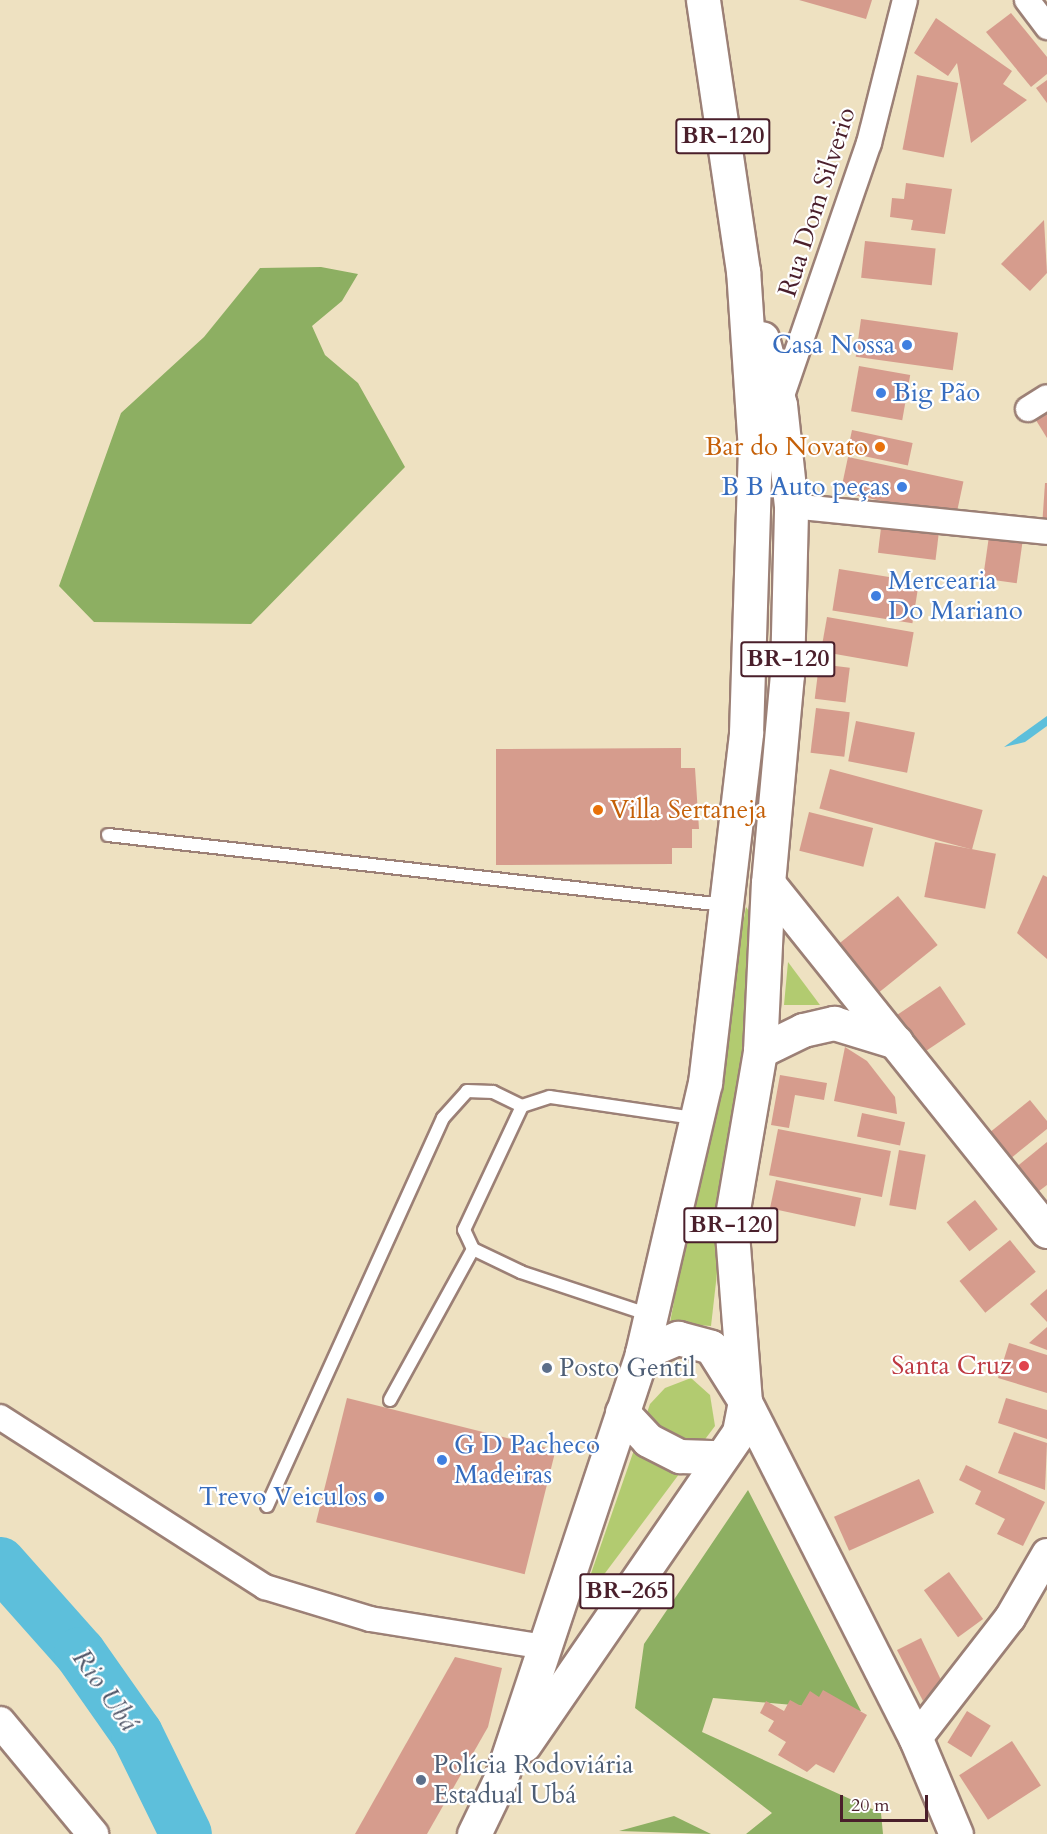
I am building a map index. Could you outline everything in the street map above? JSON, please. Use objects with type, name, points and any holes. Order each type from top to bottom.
[{"type":"main road","name":"BR-120","points":[[642,1353],[697,1118],[746,733],[755,450],[743,271],[703,0]]},
{"type":"main road","name":"BR-120","points":[[743,271],[780,405],[791,506],[788,675],[768,883],[760,1051],[731,1221],[745,1402]]},
{"type":"main road","points":[[746,733],[754,849],[768,883],[1047,1231]]},
{"type":"main road","points":[[760,1051],[802,1030],[834,1023],[896,1042]]},
{"type":"main road","name":"BR-120","points":[[642,1353],[678,1338],[711,1347],[745,1402],[915,1739],[956,1834]]},
{"type":"main road","name":"BR-265","points":[[474,1834],[501,1778],[642,1353]]},
{"type":"main road","name":"BR-265","points":[[501,1778],[718,1457],[740,1432],[745,1402]]},
{"type":"main road","points":[[622,1412],[648,1440],[680,1456],[718,1457]]},
{"type":"street","name":"Rua Dom Silverio","points":[[755,450],[780,405],[869,143],[905,0]]},
{"type":"street","points":[[1028,0],[1047,27]]},
{"type":"street","points":[[791,506],[1047,532]]},
{"type":"street","points":[[0,1417],[266,1587],[370,1619],[545,1647]]},
{"type":"street","points":[[915,1739],[1010,1618],[1047,1554]]},
{"type":"street","points":[[0,1722],[93,1834]]},
{"type":"lane","points":[[108,835],[725,905]]},
{"type":"lane","points":[[267,1506],[443,1118],[467,1090],[493,1092],[522,1106],[550,1097],[577,1099],[697,1118]]},
{"type":"lane","points":[[522,1106],[472,1206],[464,1230],[473,1249],[521,1272],[651,1315]]},
{"type":"lane","points":[[390,1400],[473,1249]]},
{"type":"green space","points":[[321,267],[358,274],[342,301],[312,326],[325,355],[358,383],[405,467],[251,624],[94,622],[59,586],[121,413],[204,337],[260,268]]},
{"type":"green space","points":[[746,907],[757,922],[711,1326],[670,1323]]},
{"type":"green space","points":[[788,962],[820,1005],[784,1005]]},
{"type":"green space","points":[[691,1378],[710,1395],[715,1426],[579,1608],[650,1404],[665,1388]]},
{"type":"green space","points":[[748,1490],[861,1711],[713,1698],[702,1732],[881,1813],[883,1834],[746,1834],[772,1813],[635,1708],[644,1644]]},
{"type":"green space","points":[[674,1816],[711,1834],[619,1831]]},
{"type":"water","points":[[1047,716],[1047,726],[1025,742],[1004,747]]},
{"type":"building","points":[[799,0],[872,0],[866,19]]},
{"type":"building","points":[[1011,13],[1047,57],[1047,74],[1031,87],[986,32]]},
{"type":"building","points":[[936,18],[1012,71],[1003,84],[1027,100],[971,143],[957,63],[948,76],[914,53]]},
{"type":"building","points":[[917,75],[958,83],[944,158],[902,150]]},
{"type":"building","points":[[1047,80],[1047,103],[1036,88]]},
{"type":"building","points":[[906,183],[952,189],[945,234],[911,230],[913,220],[890,217],[892,198],[904,199]]},
{"type":"building","points":[[1044,220],[1047,273],[1030,291],[1001,264]]},
{"type":"building","points":[[865,241],[936,248],[932,285],[861,278]]},
{"type":"building","name":"Casa Nossa","points":[[861,319],[958,333],[953,370],[856,357]]},
{"type":"building","name":"Big Pão","points":[[859,366],[910,375],[902,420],[851,411]]},
{"type":"building","points":[[1047,408],[1047,438],[1034,417]]},
{"type":"building","name":"Bar do Novato","points":[[852,430],[913,443],[908,465],[847,452]]},
{"type":"building","name":"B B Auto peças","points":[[848,457],[963,482],[956,517],[841,492]]},
{"type":"building","points":[[1045,483],[1047,483],[1047,528],[1042,527]]},
{"type":"building","points":[[881,528],[939,535],[936,560],[878,553]]},
{"type":"building","points":[[989,536],[1023,541],[1017,583],[983,579]]},
{"type":"building","name":"Mercearia Do Mariano","points":[[839,569],[919,582],[912,623],[832,610]]},
{"type":"building","points":[[827,617],[914,632],[908,667],[821,651]]},
{"type":"building","points":[[819,664],[850,668],[846,703],[815,699]]},
{"type":"building","points":[[816,708],[850,712],[844,757],[811,753]]},
{"type":"building","points":[[856,721],[915,732],[907,773],[848,761]]},
{"type":"building","name":"Villa Sertaneja","points":[[681,748],[681,768],[695,768],[699,829],[692,829],[692,848],[672,848],[672,864],[496,865],[496,749]]},
{"type":"building","points":[[830,769],[983,810],[972,849],[819,809]]},
{"type":"building","points":[[809,812],[873,828],[863,867],[799,851]]},
{"type":"building","points":[[935,842],[996,854],[985,909],[924,897]]},
{"type":"building","points":[[1043,875],[1047,877],[1047,959],[1017,933]]},
{"type":"building","points":[[898,896],[938,945],[877,994],[837,945]]},
{"type":"building","points":[[940,986],[966,1024],[915,1058],[889,1020]]},
{"type":"building","points":[[845,1047],[867,1061],[895,1097],[897,1114],[834,1101]]},
{"type":"building","points":[[780,1075],[827,1083],[824,1100],[795,1095],[789,1128],[771,1125]]},
{"type":"building","points":[[1030,1100],[1047,1121],[1047,1129],[1005,1163],[984,1137]]},
{"type":"building","points":[[862,1113],[905,1122],[900,1146],[857,1136]]},
{"type":"building","points":[[778,1129],[891,1151],[882,1197],[769,1175]]},
{"type":"building","points":[[1047,1142],[1047,1185],[1035,1194],[1014,1169]]},
{"type":"building","points":[[899,1150],[926,1155],[916,1210],[889,1205]]},
{"type":"building","points":[[776,1180],[861,1198],[855,1226],[770,1208]]},
{"type":"building","points":[[975,1200],[998,1229],[969,1251],[947,1222]]},
{"type":"building","points":[[1010,1240],[1036,1272],[985,1313],[959,1281]]},
{"type":"building","points":[[1047,1289],[1047,1322],[1030,1304]]},
{"type":"building","points":[[1047,1327],[1047,1350],[1029,1343]]},
{"type":"building","name":"Santa Cruz","points":[[1009,1343],[1047,1355],[1047,1393],[998,1378]]},
{"type":"building","points":[[347,1398],[556,1450],[525,1574],[316,1522]]},
{"type":"building","points":[[1006,1398],[1047,1410],[1047,1439],[998,1423]]},
{"type":"building","points":[[1014,1432],[1047,1443],[1045,1490],[998,1473]]},
{"type":"building","points":[[966,1465],[1045,1502],[1023,1546],[997,1534],[1005,1519],[975,1504],[981,1491],[959,1480]]},
{"type":"building","points":[[919,1479],[934,1513],[849,1551],[834,1517]]},
{"type":"building","points":[[949,1572],[983,1619],[958,1637],[924,1590]]},
{"type":"building","points":[[921,1638],[941,1680],[923,1701],[897,1650]]},
{"type":"building","name":"Polícia Rodoviária Estadual Ubá","points":[[455,1657],[502,1668],[488,1727],[427,1834],[355,1834]]},
{"type":"building","points":[[823,1690],[867,1715],[834,1773],[816,1764],[807,1772],[778,1755],[786,1742],[768,1731],[774,1721],[760,1713],[766,1701],[784,1711],[790,1700],[801,1706],[810,1691],[819,1697]]},
{"type":"building","points":[[967,1711],[991,1726],[971,1757],[947,1742]]},
{"type":"building","points":[[1012,1741],[1041,1785],[988,1820],[959,1775]]},
{"type":"waterway","name":"Rio Ubá","points":[[0,1563],[80,1653],[137,1734],[186,1834]]},
{"type":"place","name":"Casa Nossa","points":[[907,345]]},
{"type":"place","name":"Big Pão","points":[[881,393]]},
{"type":"place","name":"Bar do Novato","points":[[880,447]]},
{"type":"place","name":"B B Auto peças","points":[[902,487]]},
{"type":"place","name":"Mercearia Do Mariano","points":[[876,596]]},
{"type":"place","name":"Villa Sertaneja","points":[[598,810]]},
{"type":"place","name":"Santa Cruz","points":[[1024,1366]]},
{"type":"place","name":"Posto Gentil","points":[[547,1368]]},
{"type":"place","name":"G D Pacheco Madeiras","points":[[442,1460]]},
{"type":"place","name":"Trevo Veiculos","points":[[379,1497]]},
{"type":"place","name":"Polícia Rodoviária Estadual Ubá","points":[[421,1780]]}]
